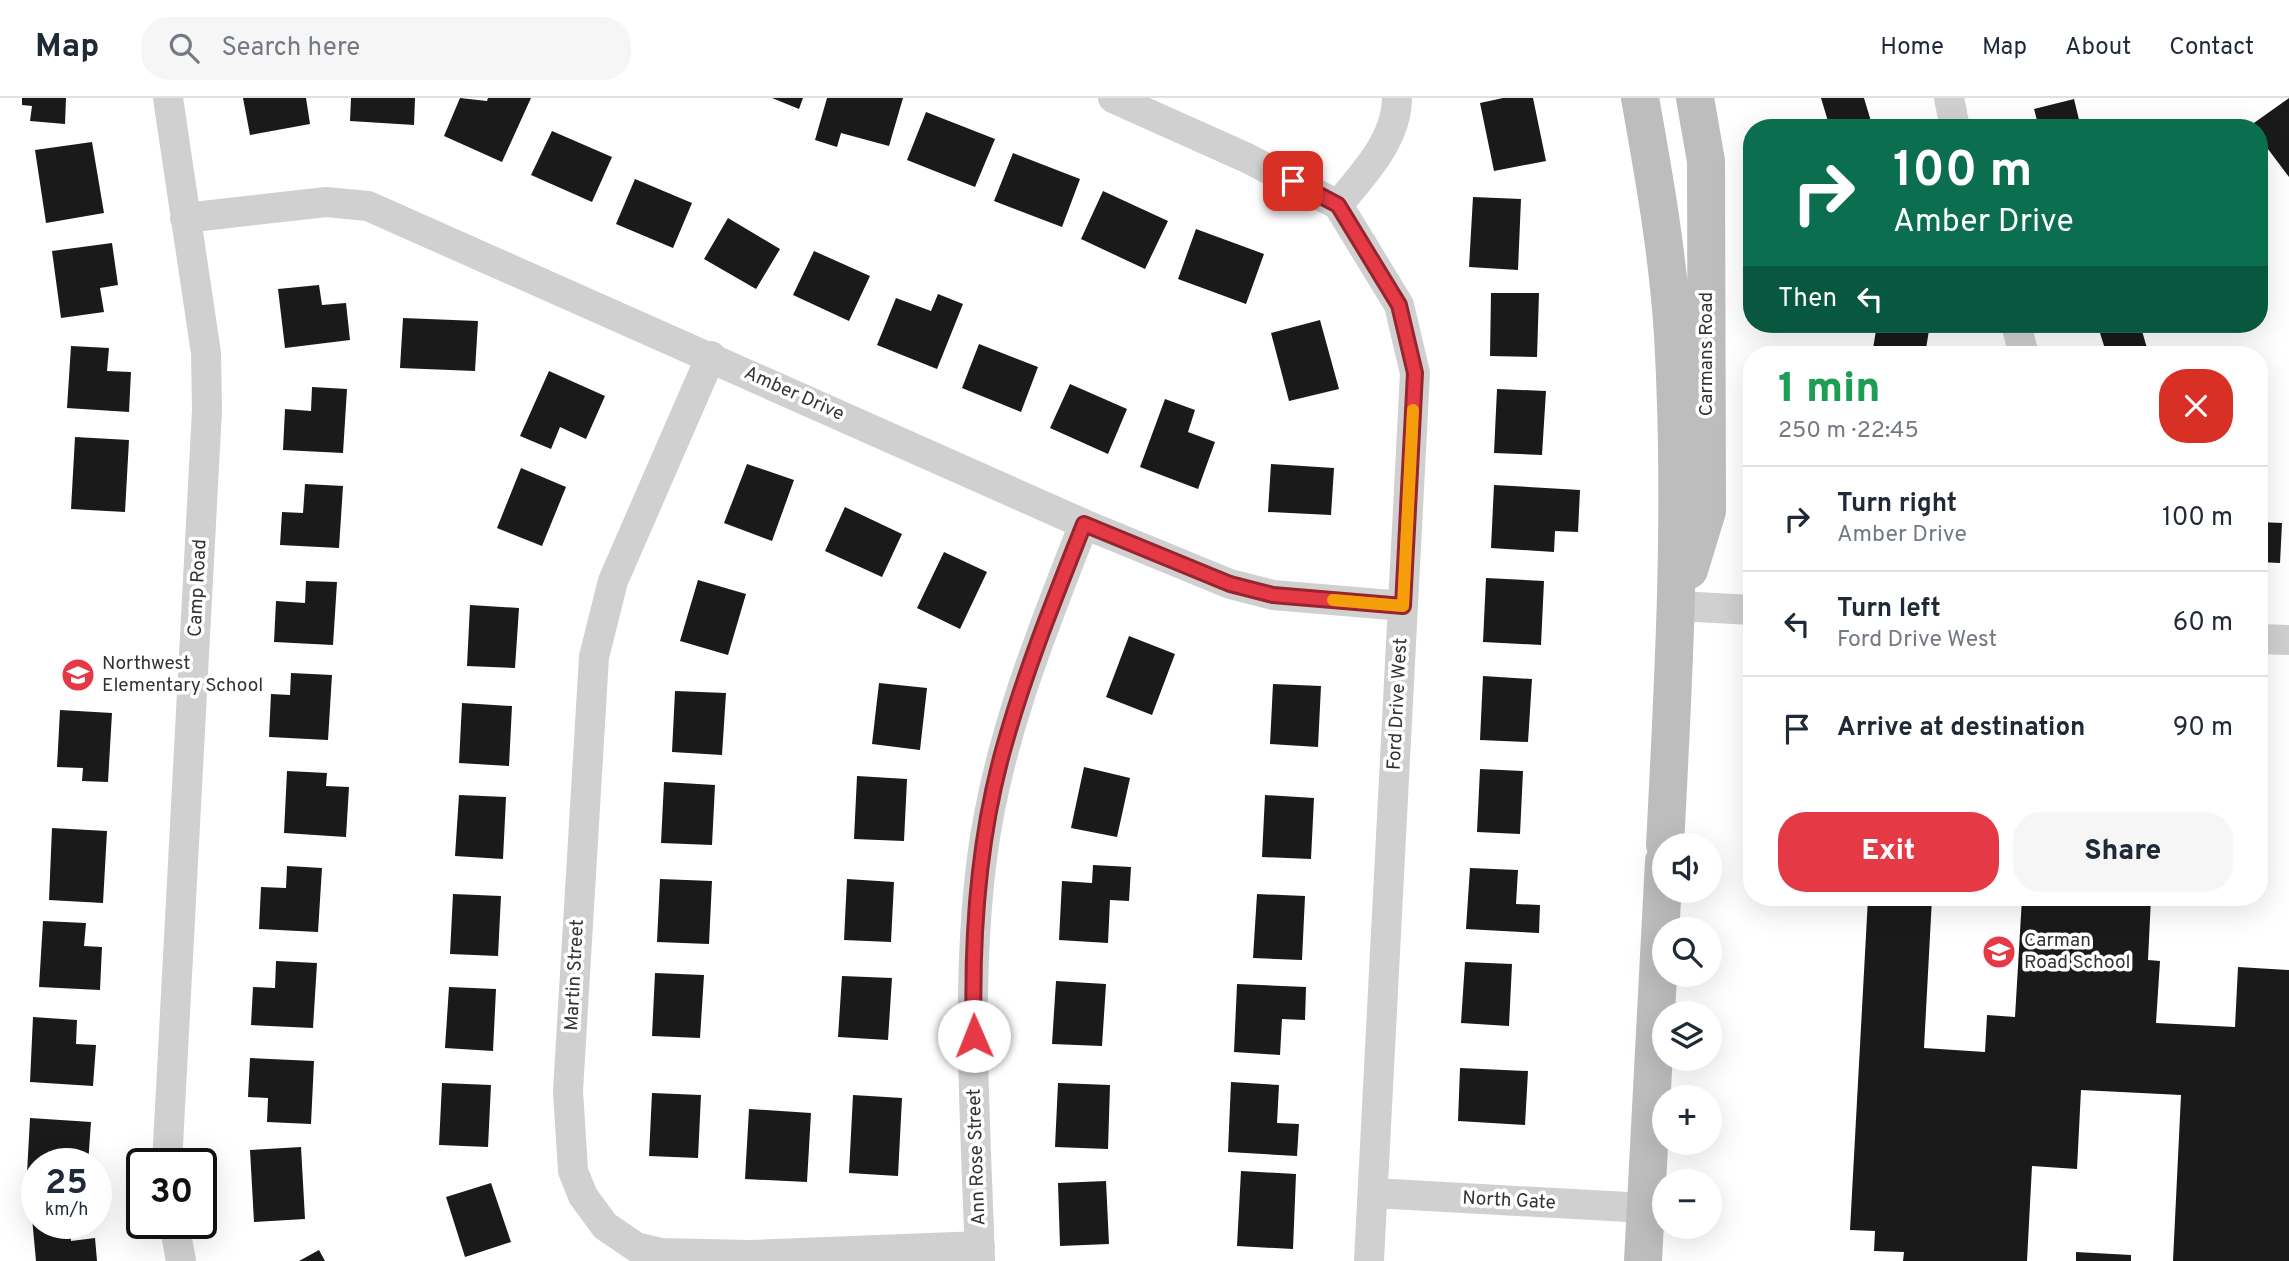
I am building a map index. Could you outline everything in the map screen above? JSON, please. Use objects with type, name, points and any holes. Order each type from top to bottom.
[{"type":"street","name":"Camp Road","points":[[168,98],[205,353],[207,410],[168,1148]]},
{"type":"street","points":[[1113,98],[1247,159],[1338,205],[1370,166],[1391,132],[1397,98]]},
{"type":"street","name":"Carmans Road","points":[[1640,98],[1660,213],[1673,335],[1678,606],[1666,833]]},
{"type":"street","name":"Carmans Road","points":[[1678,606],[1707,511],[1706,161],[1695,98]]},
{"type":"street","points":[[1950,98],[1954,119]]},
{"type":"street","name":"Amber Drive","points":[[185,218],[326,202],[368,206],[711,356],[1084,524],[1230,584],[1273,595],[1403,606]]},
{"type":"street","name":"Ford Drive West","points":[[1338,205],[1399,305],[1415,373],[1369,1261]]},
{"type":"street","name":"Martin Street","points":[[711,356],[613,582],[594,657],[568,1091],[573,1171],[583,1196],[605,1226],[636,1247],[661,1253],[980,1253]]},
{"type":"street","name":"Ann Rose Street","points":[[980,1253],[973,1009],[974,939],[982,856],[1005,742],[1030,660],[1084,524]]},
{"type":"street","points":[[1678,606],[1743,610]]},
{"type":"street","points":[[2268,639],[2289,640]]},
{"type":"street","points":[[1643,1261],[1662,903]]},
{"type":"street","name":"North Gate","points":[[1373,1193],[1646,1208]]},
{"type":"street","points":[[177,1239],[181,1261]]},
{"type":"building","points":[[22,98],[66,98],[65,124],[30,121],[32,106],[22,105]]},
{"type":"building","points":[[243,98],[306,98],[310,124],[250,135]]},
{"type":"building","points":[[351,98],[415,98],[414,125],[350,121]]},
{"type":"building","points":[[460,98],[487,101],[488,98],[531,98],[502,162],[444,136]]},
{"type":"building","points":[[772,98],[803,98],[799,109]]},
{"type":"building","points":[[827,98],[903,98],[889,146],[841,133],[837,147],[815,140]]},
{"type":"building","points":[[1503,98],[1533,98],[1546,161],[1494,171],[1480,103]]},
{"type":"building","points":[[1821,98],[1864,98],[1870,119],[1827,119]]},
{"type":"building","points":[[2289,98],[2289,177],[2268,149],[2268,119],[2259,119]]},
{"type":"building","points":[[2074,99],[2079,119],[2037,119],[2034,109]]},
{"type":"building","points":[[926,112],[995,139],[975,187],[907,160]]},
{"type":"building","points":[[552,131],[612,157],[592,202],[531,175]]},
{"type":"building","points":[[92,142],[104,213],[46,223],[35,150]]},
{"type":"building","points":[[1013,153],[1080,179],[1062,227],[994,201]]},
{"type":"building","points":[[635,179],[692,203],[673,248],[616,224]]},
{"type":"building","points":[[1103,191],[1168,221],[1145,269],[1081,239]]},
{"type":"building","points":[[1473,197],[1521,199],[1518,270],[1469,267]]},
{"type":"building","points":[[728,218],[780,249],[756,289],[704,259]]},
{"type":"building","points":[[1196,229],[1264,254],[1246,304],[1178,279]]},
{"type":"building","points":[[112,243],[118,285],[100,288],[104,312],[61,318],[52,251]]},
{"type":"building","points":[[814,251],[870,276],[849,321],[793,295]]},
{"type":"building","points":[[319,285],[322,305],[346,303],[350,340],[285,348],[278,289]]},
{"type":"building","points":[[1491,293],[1539,293],[1537,357],[1490,356]]},
{"type":"building","points":[[938,294],[963,304],[937,369],[877,345],[896,298],[931,311]]},
{"type":"building","points":[[403,318],[478,321],[475,371],[400,368]]},
{"type":"building","points":[[1320,320],[1339,389],[1289,401],[1271,333]]},
{"type":"building","points":[[1876,333],[1929,333],[1926,346],[1873,346]]},
{"type":"building","points":[[2100,333],[2143,333],[2146,346],[2104,346]]},
{"type":"building","points":[[979,344],[1038,367],[1021,412],[962,388]]},
{"type":"building","points":[[71,346],[109,348],[107,371],[131,372],[129,412],[67,408]]},
{"type":"building","points":[[549,371],[605,396],[586,439],[560,427],[551,449],[520,436]]},
{"type":"building","points":[[1070,384],[1127,409],[1108,454],[1050,428]]},
{"type":"building","points":[[312,387],[347,389],[343,453],[283,450],[285,409],[311,411]]},
{"type":"building","points":[[1497,389],[1546,391],[1542,455],[1494,453]]},
{"type":"building","points":[[1165,399],[1195,410],[1188,432],[1215,442],[1198,489],[1140,467]]},
{"type":"building","points":[[75,437],[129,440],[125,512],[71,509]]},
{"type":"building","points":[[747,464],[794,480],[772,541],[724,523]]},
{"type":"building","points":[[1271,464],[1334,468],[1331,515],[1268,512]]},
{"type":"building","points":[[521,468],[566,487],[542,546],[497,528]]},
{"type":"building","points":[[305,484],[343,486],[339,548],[280,545],[282,512],[303,513]]},
{"type":"building","points":[[1494,485],[1580,490],[1578,532],[1555,531],[1554,552],[1491,548]]},
{"type":"building","points":[[845,507],[902,534],[882,577],[825,551]]},
{"type":"building","points":[[2268,522],[2282,523],[2280,563],[2268,562]]},
{"type":"building","points":[[944,552],[987,572],[960,629],[917,608]]},
{"type":"building","points":[[1486,578],[1544,581],[1541,645],[1483,642]]},
{"type":"building","points":[[698,580],[746,594],[728,655],[680,641]]},
{"type":"building","points":[[306,581],[337,582],[333,645],[274,642],[276,601],[305,603]]},
{"type":"building","points":[[470,605],[519,608],[515,668],[467,666]]},
{"type":"building","points":[[1129,636],[1175,654],[1152,715],[1106,697]]},
{"type":"building","points":[[291,673],[332,675],[328,740],[269,737],[271,694],[290,695]]},
{"type":"building","points":[[1483,676],[1532,679],[1528,742],[1480,740]]},
{"type":"building","points":[[879,683],[927,688],[920,750],[872,744]]},
{"type":"building","points":[[1273,684],[1321,686],[1318,747],[1270,744]]},
{"type":"building","points":[[675,691],[726,693],[722,755],[672,752]]},
{"type":"building","points":[[462,703],[512,706],[509,766],[459,763]]},
{"type":"building","points":[[60,710],[112,713],[108,782],[82,781],[83,768],[57,767]]},
{"type":"building","points":[[1084,767],[1130,778],[1117,837],[1071,828]]},
{"type":"building","points":[[1480,769],[1523,771],[1520,834],[1477,832]]},
{"type":"building","points":[[287,771],[327,773],[326,786],[349,787],[346,837],[284,833]]},
{"type":"building","points":[[857,776],[907,779],[904,841],[854,839]]},
{"type":"building","points":[[664,782],[715,785],[712,845],[661,843]]},
{"type":"building","points":[[459,795],[506,797],[503,859],[455,856]]},
{"type":"building","points":[[1265,795],[1314,798],[1311,859],[1262,857]]},
{"type":"building","points":[[52,828],[107,831],[103,903],[49,900]]},
{"type":"building","points":[[1093,865],[1131,867],[1129,901],[1110,900],[1108,943],[1059,940],[1062,881],[1092,883]]},
{"type":"building","points":[[287,866],[322,868],[318,932],[259,929],[261,887],[286,888]]},
{"type":"building","points":[[1470,868],[1518,870],[1516,904],[1540,905],[1539,933],[1466,929]]},
{"type":"building","points":[[660,879],[712,881],[709,944],[657,942]]},
{"type":"building","points":[[847,879],[894,882],[891,942],[844,940]]},
{"type":"building","points":[[453,894],[501,896],[498,956],[450,954]]},
{"type":"building","points":[[1257,894],[1305,896],[1302,960],[1253,958]]},
{"type":"building","points":[[1868,906],[1932,906],[1924,1048],[1985,1052],[1987,1015],[2015,1017],[2022,906],[2151,906],[2148,960],[2160,961],[2156,1023],[2235,1027],[2238,967],[2289,970],[2289,1261],[2173,1261],[2181,1095],[2081,1090],[2077,1169],[2032,1166],[2027,1261],[1903,1261],[1904,1252],[1874,1251],[1875,1231],[1850,1230]]},
{"type":"building","points":[[43,921],[86,923],[84,946],[102,947],[100,990],[39,987]]},
{"type":"building","points":[[276,961],[317,963],[313,1028],[251,1025],[253,987],[275,988]]},
{"type":"building","points":[[1465,962],[1512,964],[1509,1026],[1461,1023]]},
{"type":"building","points":[[655,973],[704,975],[700,1038],[652,1036]]},
{"type":"building","points":[[842,976],[892,978],[888,1040],[838,1037]]},
{"type":"building","points":[[1056,981],[1106,984],[1102,1046],[1052,1044]]},
{"type":"building","points":[[1237,984],[1306,987],[1305,1020],[1282,1019],[1280,1055],[1234,1052]]},
{"type":"building","points":[[449,987],[496,989],[493,1051],[445,1048]]},
{"type":"building","points":[[33,1017],[77,1020],[76,1044],[96,1045],[93,1086],[30,1082]]},
{"type":"building","points":[[250,1058],[314,1061],[311,1124],[267,1122],[268,1098],[248,1097]]},
{"type":"building","points":[[1460,1068],[1528,1071],[1525,1125],[1458,1121]]},
{"type":"building","points":[[1231,1082],[1279,1085],[1277,1123],[1299,1124],[1297,1156],[1228,1152]]},
{"type":"building","points":[[442,1083],[491,1085],[488,1147],[439,1145]]},
{"type":"building","points":[[1058,1083],[1110,1085],[1108,1149],[1055,1147]]},
{"type":"building","points":[[652,1093],[701,1095],[698,1158],[649,1156]]},
{"type":"building","points":[[853,1095],[902,1098],[898,1176],[849,1173]]},
{"type":"building","points":[[749,1109],[811,1113],[807,1182],[745,1179]]},
{"type":"building","points":[[30,1118],[91,1122],[89,1148],[28,1148]]},
{"type":"building","points":[[301,1147],[305,1219],[254,1222],[250,1150]]},
{"type":"building","points":[[1241,1171],[1296,1174],[1293,1249],[1237,1246]]},
{"type":"building","points":[[1106,1181],[1109,1244],[1060,1246],[1058,1183]]},
{"type":"building","points":[[491,1183],[511,1242],[465,1257],[446,1197]]},
{"type":"building","points":[[34,1239],[95,1239],[97,1261],[36,1261]]},
{"type":"building","points":[[319,1250],[325,1261],[299,1261]]},
{"type":"building","points":[[2076,1252],[2131,1255],[2131,1261],[2076,1261]]},
{"type":"slow traffic","points":[[1333,600],[1403,606],[1413,410]]},
{"type":"place","name":"Northwest Elementary School","points":[[78,675]]},
{"type":"place","name":"Carman Road School","points":[[1999,952]]},
{"type":"route","points":[[974,1036],[974,939],[982,856],[1005,742],[1030,660],[1084,524],[1230,584],[1273,595],[1403,606],[1415,373],[1399,305],[1338,205],[1293,181]]}]
